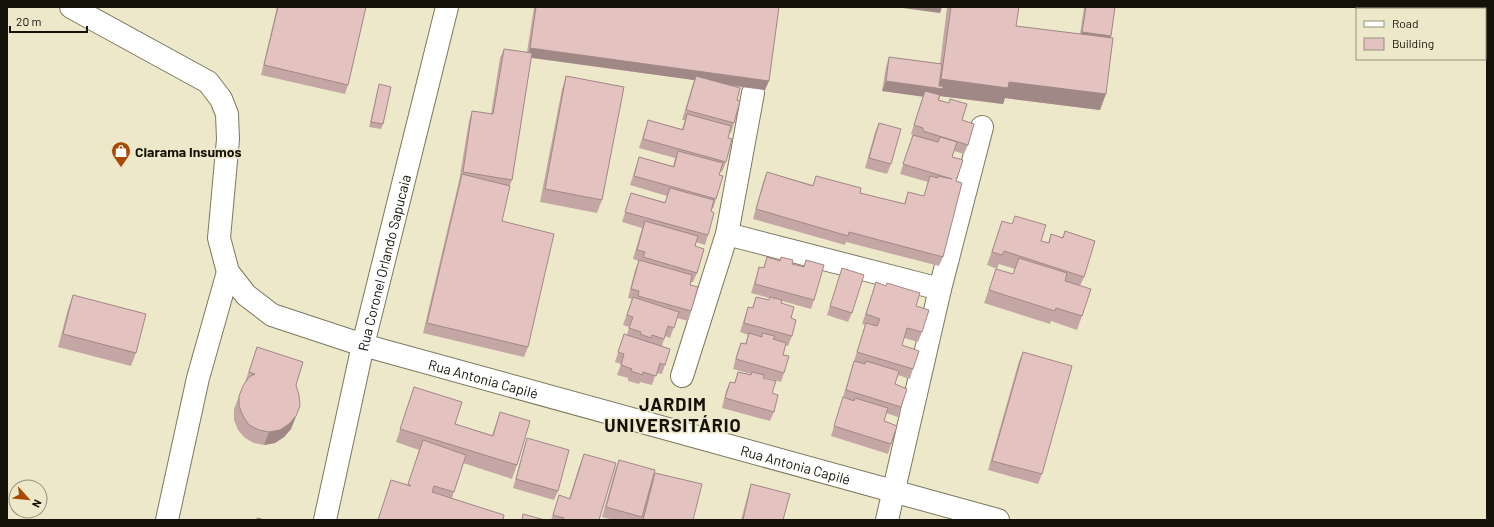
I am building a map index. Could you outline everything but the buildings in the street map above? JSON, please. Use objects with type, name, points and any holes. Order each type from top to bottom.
[{"type":"street","points":[[71,7],[208,82],[221,99],[227,114],[228,139],[219,238],[228,272],[198,378],[167,520]]},
{"type":"street","name":"Rua Coronel Orlando Sapucaia","points":[[325,520],[363,345],[447,7]]},
{"type":"street","points":[[682,376],[727,234],[753,93]]},
{"type":"street","points":[[887,520],[895,491],[940,289],[982,128]]},
{"type":"street","points":[[727,234],[940,289]]},
{"type":"street","name":"Rua Antonia Capilé","points":[[228,272],[246,295],[272,315],[363,345],[998,520]]},
{"type":"place","name":"Ciarama Insumos","points":[[121,168]]},
{"type":"district","name":"JARDIM UNIVERSITÁRIO","points":[[673,414]]}]
